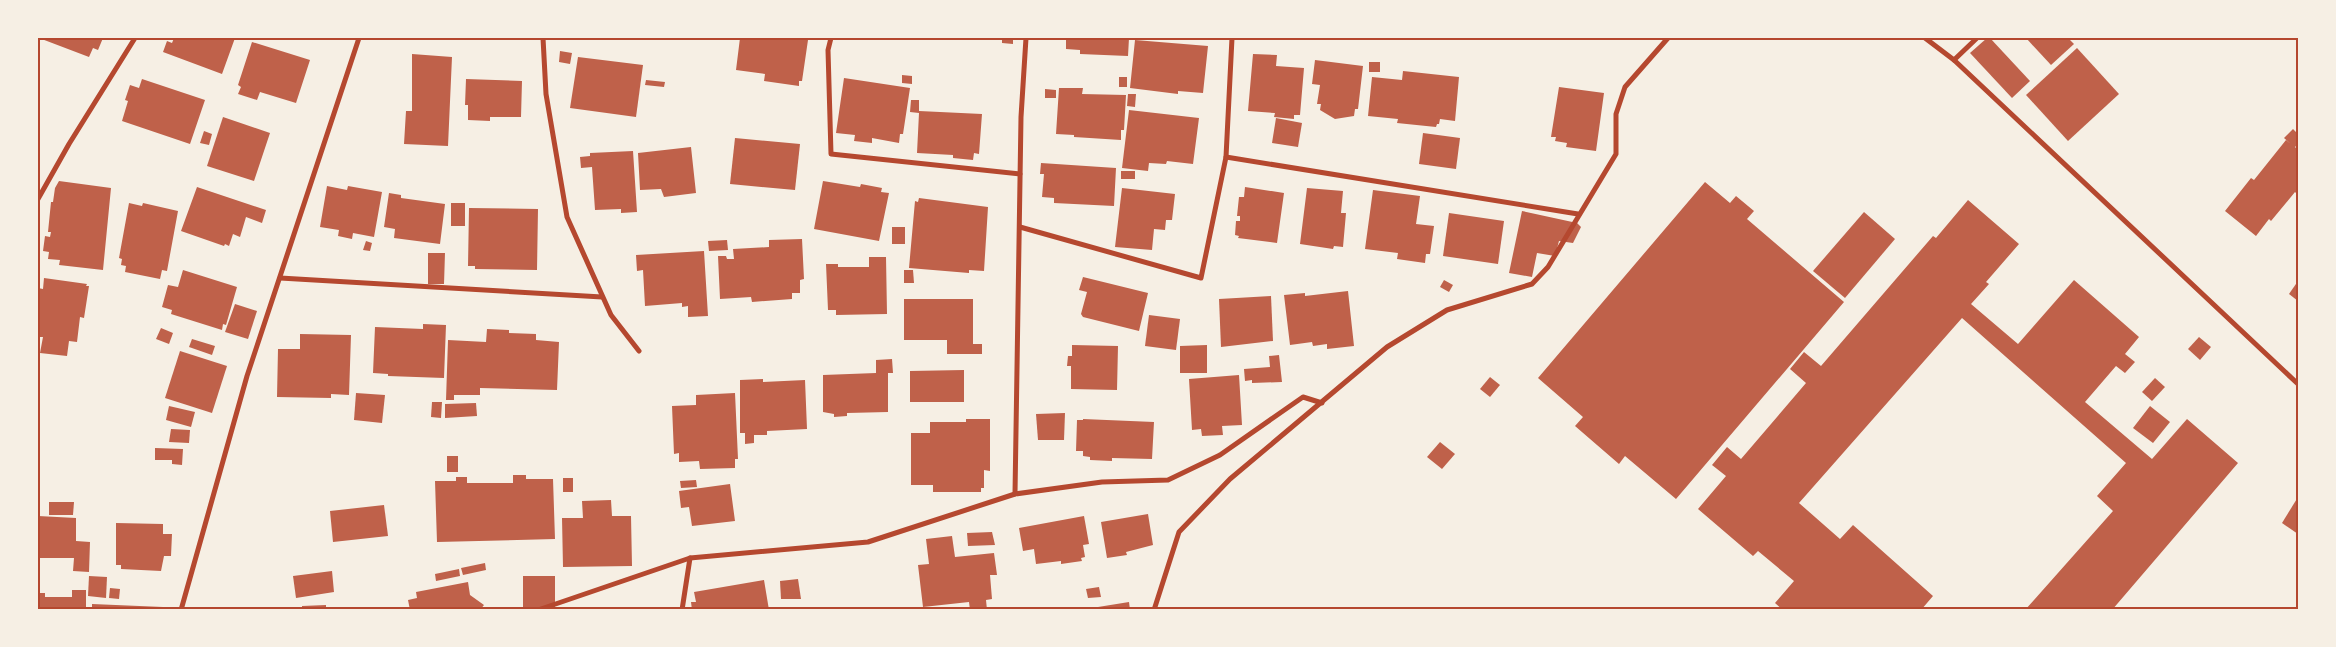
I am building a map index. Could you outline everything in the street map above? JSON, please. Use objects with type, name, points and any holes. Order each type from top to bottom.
[{"type":"street","points":[[38,199],[69,144],[135,38]]},
{"type":"street","points":[[181,610],[247,376],[359,38]]},
{"type":"street","points":[[543,38],[546,94],[567,217],[610,315],[639,351]]},
{"type":"street","points":[[831,38],[828,50],[831,154],[1020,174]]},
{"type":"street","points":[[1015,494],[1021,117],[1026,38]]},
{"type":"street","points":[[1020,227],[1201,278],[1226,157],[1232,38]]},
{"type":"street","points":[[1154,610],[1179,532],[1230,479],[1387,347],[1447,310],[1532,284],[1548,267],[1578,214],[1616,154],[1616,114],[1626,87],[1668,38]]},
{"type":"street","points":[[1925,38],[1954,60],[2298,384]]},
{"type":"street","points":[[1954,60],[1977,38]]},
{"type":"street","points":[[1226,157],[1578,214]]},
{"type":"street","points":[[280,278],[602,297]]},
{"type":"street","points":[[538,610],[690,558],[868,542],[1015,494],[1102,482],[1168,480],[1220,455],[1304,397],[1322,403]]},
{"type":"street","points":[[682,610],[690,558]]},
{"type":"building","points":[[39,38],[103,38],[98,50],[93,48],[89,57]]},
{"type":"building","points":[[174,38],[235,38],[222,74],[163,52],[167,41],[172,43]]},
{"type":"building","points":[[740,38],[808,40],[802,81],[799,81],[799,86],[764,81],[765,74],[736,70]]},
{"type":"building","points":[[1002,38],[1013,38],[1013,44],[1002,43]]},
{"type":"building","points":[[1066,38],[1129,38],[1128,56],[1080,54],[1080,50],[1066,49]]},
{"type":"building","points":[[1987,38],[1990,38],[2030,81],[2012,98],[1970,53]]},
{"type":"building","points":[[2026,38],[2068,38],[2074,44],[2051,65]]},
{"type":"building","points":[[1135,40],[1208,46],[1203,93],[1178,91],[1178,94],[1130,88]]},
{"type":"building","points":[[252,42],[310,60],[296,103],[260,92],[257,100],[238,94],[241,87],[238,85]]},
{"type":"building","points":[[2077,48],[2119,94],[2068,141],[2026,95]]},
{"type":"building","points":[[560,51],[572,53],[570,64],[559,62]]},
{"type":"building","points":[[412,54],[452,57],[448,146],[404,144],[406,111],[412,111]]},
{"type":"building","points":[[1253,54],[1277,55],[1276,66],[1304,68],[1300,115],[1294,115],[1294,119],[1274,117],[1275,113],[1248,111]]},
{"type":"building","points":[[578,57],[643,65],[636,117],[570,108]]},
{"type":"building","points":[[1315,60],[1363,66],[1358,109],[1355,109],[1354,116],[1335,119],[1320,110],[1321,104],[1317,104],[1320,85],[1312,84]]},
{"type":"building","points":[[1369,62],[1380,62],[1380,72],[1369,72]]},
{"type":"building","points":[[1403,71],[1459,77],[1455,121],[1440,119],[1436,127],[1397,123],[1398,119],[1368,116],[1372,77],[1402,80]]},
{"type":"building","points":[[902,75],[912,76],[912,84],[902,83]]},
{"type":"building","points":[[1119,77],[1127,77],[1127,87],[1119,87]]},
{"type":"building","points":[[844,78],[910,88],[903,134],[900,134],[899,143],[872,138],[872,143],[854,141],[855,135],[836,133]]},
{"type":"building","points":[[142,79],[205,100],[190,144],[122,121],[128,101],[125,100],[130,85],[139,88]]},
{"type":"building","points":[[466,79],[522,81],[521,117],[490,117],[490,121],[468,120],[468,105],[465,105]]},
{"type":"building","points":[[646,80],[665,82],[664,87],[645,85]]},
{"type":"building","points":[[1559,87],[1604,93],[1596,151],[1566,147],[1567,143],[1555,141],[1556,137],[1551,137]]},
{"type":"building","points":[[1059,88],[1083,88],[1082,94],[1126,95],[1124,130],[1121,130],[1121,140],[1056,134]]},
{"type":"building","points":[[1045,89],[1056,90],[1056,98],[1045,98]]},
{"type":"building","points":[[1128,94],[1136,94],[1135,107],[1127,106]]},
{"type":"building","points":[[911,100],[919,100],[919,111],[982,114],[979,154],[974,153],[973,160],[953,158],[953,155],[917,153],[919,113],[910,112]]},
{"type":"building","points":[[1129,110],[1199,118],[1193,164],[1167,161],[1166,164],[1149,163],[1148,171],[1122,168]]},
{"type":"building","points":[[223,117],[270,133],[254,181],[207,166]]},
{"type":"building","points":[[1276,118],[1302,123],[1298,147],[1272,143]]},
{"type":"building","points":[[2293,129],[2298,134],[2298,144],[2295,147],[2298,150],[2298,195],[2295,192],[2271,221],[2269,219],[2256,236],[2225,211],[2251,178],[2254,180],[2286,140],[2291,144],[2284,138]]},
{"type":"building","points":[[204,131],[212,134],[209,145],[200,143]]},
{"type":"building","points":[[1423,133],[1460,138],[1456,169],[1419,164]]},
{"type":"building","points":[[735,138],[800,144],[795,190],[730,184]]},
{"type":"building","points":[[691,147],[696,193],[664,197],[661,189],[640,190],[638,153]]},
{"type":"building","points":[[633,151],[637,212],[621,213],[621,209],[595,210],[592,167],[581,168],[580,157],[590,156],[590,153]]},
{"type":"building","points":[[1041,163],[1116,168],[1114,206],[1054,203],[1054,198],[1042,197],[1044,174],[1040,174]]},
{"type":"building","points":[[1121,171],[1135,171],[1135,179],[1121,179]]},
{"type":"building","points":[[59,181],[111,188],[103,270],[59,265],[60,260],[48,259],[49,252],[43,251],[45,236],[50,237],[51,232],[48,232],[51,202],[53,202],[55,188]]},
{"type":"building","points":[[823,181],[860,187],[861,184],[882,188],[881,192],[889,193],[879,241],[814,229]]},
{"type":"building","points":[[1705,182],[1730,203],[1736,196],[1754,211],[1747,219],[1844,302],[1676,499],[1625,456],[1619,464],[1575,426],[1583,417],[1538,378]]},
{"type":"building","points":[[327,186],[347,190],[348,186],[382,192],[374,237],[353,233],[352,239],[338,236],[339,230],[320,227]]},
{"type":"building","points":[[197,187],[266,210],[262,223],[246,217],[240,237],[233,234],[229,246],[181,231]]},
{"type":"building","points":[[1245,187],[1284,193],[1277,243],[1238,238],[1239,236],[1235,235],[1236,221],[1240,221],[1240,216],[1237,216],[1239,197],[1244,197]]},
{"type":"building","points":[[1122,188],[1175,194],[1172,220],[1166,220],[1165,230],[1154,229],[1152,250],[1115,247]]},
{"type":"building","points":[[1307,188],[1343,191],[1341,213],[1346,213],[1343,247],[1334,246],[1333,249],[1300,244]]},
{"type":"building","points":[[1373,190],[1420,196],[1416,224],[1434,226],[1430,254],[1426,254],[1425,263],[1397,259],[1398,253],[1365,249]]},
{"type":"building","points":[[389,193],[401,195],[401,198],[445,204],[440,244],[394,238],[395,229],[384,227]]},
{"type":"building","points":[[919,198],[988,207],[984,271],[969,270],[969,273],[909,268],[915,201],[918,202]]},
{"type":"building","points":[[1968,200],[2019,244],[1986,282],[1989,284],[1971,304],[2018,344],[2074,280],[2139,337],[2125,354],[2135,362],[2125,373],[2116,366],[2085,402],[2152,459],[2187,419],[2238,463],[2112,610],[2025,610],[2113,511],[2097,496],[2126,463],[1962,318],[1799,503],[1840,539],[1853,525],[1933,596],[1921,610],[1783,610],[1775,603],[1794,581],[1758,551],[1753,556],[1698,509],[1726,476],[1712,465],[1727,447],[1741,459],[1806,383],[1790,369],[1804,352],[1821,366],[1933,236],[1936,238]]},
{"type":"building","points":[[129,203],[142,206],[143,203],[178,211],[167,271],[162,270],[160,279],[125,272],[126,266],[121,265],[122,259],[119,258]]},
{"type":"building","points":[[451,203],[465,203],[465,226],[451,226]]},
{"type":"building","points":[[469,208],[538,209],[537,270],[475,269],[475,266],[468,266]]},
{"type":"building","points":[[1522,211],[1577,223],[1581,227],[1573,243],[1559,241],[1555,256],[1537,253],[1532,277],[1509,273]]},
{"type":"building","points":[[1864,212],[1895,239],[1845,298],[1813,271]]},
{"type":"building","points":[[1449,213],[1504,221],[1498,264],[1443,256]]},
{"type":"building","points":[[892,227],[905,227],[905,244],[892,244]]},
{"type":"building","points":[[802,239],[804,279],[800,280],[800,293],[792,293],[792,299],[752,302],[751,297],[720,299],[718,256],[734,259],[733,249],[769,247],[769,240]]},
{"type":"building","points":[[727,240],[728,250],[709,251],[708,241]]},
{"type":"building","points":[[366,241],[372,243],[370,251],[363,250]]},
{"type":"building","points":[[704,251],[708,316],[688,317],[688,306],[682,307],[682,303],[645,306],[643,270],[637,271],[636,255]]},
{"type":"building","points":[[428,253],[445,253],[444,284],[428,284]]},
{"type":"building","points":[[869,257],[886,257],[887,314],[836,315],[836,310],[828,310],[826,264],[838,264],[838,267],[869,267]]},
{"type":"building","points":[[183,270],[237,287],[226,325],[223,324],[222,330],[171,314],[172,310],[162,307],[168,285],[178,287]]},
{"type":"building","points":[[904,270],[913,270],[914,283],[904,283]]},
{"type":"building","points":[[1083,277],[1148,293],[1139,331],[1083,317],[1081,314],[1087,292],[1079,290]]},
{"type":"building","points":[[44,278],[87,284],[86,286],[89,286],[84,318],[80,317],[77,342],[69,341],[67,356],[40,353],[43,337],[38,337],[38,288],[43,289]]},
{"type":"building","points":[[1444,280],[1453,285],[1449,292],[1440,287]]},
{"type":"building","points":[[2298,281],[2298,301],[2289,294]]},
{"type":"building","points":[[1348,291],[1354,346],[1327,349],[1327,344],[1313,346],[1312,342],[1290,345],[1284,295],[1305,293],[1305,296]]},
{"type":"building","points":[[1271,296],[1273,341],[1221,347],[1219,299]]},
{"type":"building","points":[[904,299],[973,299],[973,344],[982,344],[982,354],[947,354],[947,340],[904,340]]},
{"type":"building","points":[[235,304],[257,311],[248,339],[225,332]]},
{"type":"building","points":[[1149,315],[1180,319],[1176,350],[1145,346]]},
{"type":"building","points":[[423,324],[446,325],[444,378],[388,376],[388,374],[373,373],[375,327],[423,329]]},
{"type":"building","points":[[161,328],[173,333],[169,344],[156,339]]},
{"type":"building","points":[[487,329],[509,330],[509,333],[536,334],[536,340],[559,342],[557,390],[480,388],[480,395],[454,395],[454,400],[446,400],[448,340],[486,342]]},
{"type":"building","points":[[300,334],[351,335],[349,395],[331,394],[331,398],[277,397],[278,349],[300,349]]},
{"type":"building","points":[[2199,337],[2211,347],[2200,360],[2188,349]]},
{"type":"building","points":[[192,339],[215,346],[212,355],[189,347]]},
{"type":"building","points":[[1072,345],[1118,346],[1117,390],[1071,389],[1071,366],[1067,366],[1068,356],[1072,356]]},
{"type":"building","points":[[1207,345],[1207,373],[1180,373],[1180,346]]},
{"type":"building","points":[[180,351],[227,366],[212,413],[165,398]]},
{"type":"building","points":[[1279,355],[1282,382],[1252,383],[1252,380],[1245,381],[1244,369],[1270,367],[1269,356]]},
{"type":"building","points":[[892,359],[893,373],[888,373],[888,412],[847,413],[847,416],[834,417],[834,414],[823,412],[823,375],[876,373],[876,360]]},
{"type":"building","points":[[964,370],[964,402],[910,402],[910,371]]},
{"type":"building","points":[[1239,375],[1242,425],[1222,426],[1223,435],[1202,436],[1201,429],[1192,430],[1189,379]]},
{"type":"building","points":[[1490,377],[1500,385],[1490,397],[1480,389]]},
{"type":"building","points":[[2155,378],[2165,387],[2152,401],[2142,392]]},
{"type":"building","points":[[763,379],[763,382],[805,380],[807,429],[767,431],[767,435],[754,435],[754,443],[745,444],[745,433],[740,433],[740,380]]},
{"type":"building","points":[[356,393],[385,395],[382,423],[354,420]]},
{"type":"building","points":[[735,393],[738,459],[735,459],[735,468],[700,469],[699,461],[679,462],[679,453],[674,454],[672,406],[696,405],[696,395]]},
{"type":"building","points":[[432,402],[442,402],[441,418],[431,417]]},
{"type":"building","points":[[476,403],[477,416],[445,418],[445,404]]},
{"type":"building","points":[[169,406],[195,412],[191,427],[166,420]]},
{"type":"building","points":[[2150,406],[2170,422],[2153,443],[2133,428]]},
{"type":"building","points":[[1065,413],[1064,440],[1038,440],[1036,414]]},
{"type":"building","points":[[966,419],[990,419],[990,471],[984,470],[984,488],[981,488],[981,492],[933,492],[933,485],[911,485],[911,433],[930,433],[930,422],[966,422]]},
{"type":"building","points":[[1077,420],[1154,422],[1152,459],[1112,458],[1112,461],[1090,460],[1090,457],[1083,456],[1083,451],[1076,451]]},
{"type":"building","points":[[171,429],[190,430],[189,443],[169,442]]},
{"type":"building","points":[[1440,442],[1455,454],[1442,469],[1427,457]]},
{"type":"building","points":[[155,448],[183,449],[182,465],[172,464],[172,460],[155,460]]},
{"type":"building","points":[[447,456],[458,456],[458,472],[447,472]]},
{"type":"building","points":[[513,475],[526,475],[526,479],[553,479],[555,539],[437,542],[435,481],[456,481],[456,477],[467,477],[467,483],[513,483]]},
{"type":"building","points":[[563,478],[573,478],[573,492],[563,492]]},
{"type":"building","points":[[696,480],[697,487],[681,488],[680,481]]},
{"type":"building","points":[[39,482],[40,496],[38,496]]},
{"type":"building","points":[[730,484],[735,521],[692,526],[689,507],[681,508],[679,491]]},
{"type":"building","points":[[2298,497],[2298,534],[2282,523]]},
{"type":"building","points":[[611,500],[612,516],[631,516],[632,566],[563,567],[562,518],[583,518],[582,501]]},
{"type":"building","points":[[49,502],[74,502],[73,515],[49,515]]},
{"type":"building","points":[[384,505],[388,536],[333,542],[330,511]]},
{"type":"building","points":[[1148,514],[1153,545],[1126,552],[1127,555],[1107,558],[1101,522]]},
{"type":"building","points":[[38,516],[76,518],[76,541],[90,542],[89,572],[73,571],[74,558],[38,558]]},
{"type":"building","points":[[1084,516],[1089,544],[1083,545],[1085,557],[1081,558],[1082,561],[1061,564],[1061,561],[1036,564],[1034,549],[1023,551],[1019,528]]},
{"type":"building","points":[[116,523],[163,524],[163,534],[172,534],[171,556],[164,556],[161,571],[121,569],[121,565],[116,565]]},
{"type":"building","points":[[992,532],[995,545],[968,546],[967,533]]},
{"type":"building","points":[[952,536],[955,557],[994,553],[997,575],[990,575],[992,599],[986,600],[987,610],[970,610],[969,602],[923,607],[918,565],[929,564],[926,539]]},
{"type":"building","points":[[485,563],[486,570],[463,575],[461,568]]},
{"type":"building","points":[[459,569],[460,576],[436,581],[435,574]]},
{"type":"building","points":[[332,571],[334,592],[296,598],[293,576]]},
{"type":"building","points":[[89,576],[107,577],[106,598],[88,596]]},
{"type":"building","points":[[523,576],[555,576],[555,608],[523,608]]},
{"type":"building","points":[[798,579],[801,599],[781,599],[780,581]]},
{"type":"building","points":[[764,580],[769,610],[692,610],[691,602],[696,602],[694,592]]},
{"type":"building","points":[[468,582],[470,595],[484,605],[480,610],[410,610],[408,600],[417,598],[416,592]]},
{"type":"building","points":[[1099,587],[1101,597],[1088,598],[1086,589]]},
{"type":"building","points":[[110,588],[120,589],[119,599],[109,598]]},
{"type":"building","points":[[72,590],[86,590],[86,610],[38,610],[38,593],[45,593],[45,597],[72,597]]},
{"type":"building","points":[[1129,602],[1130,610],[1099,610],[1098,607]]},
{"type":"building","points":[[92,604],[163,607],[163,610],[92,610]]},
{"type":"building","points":[[326,605],[326,610],[302,610],[302,606]]}]
